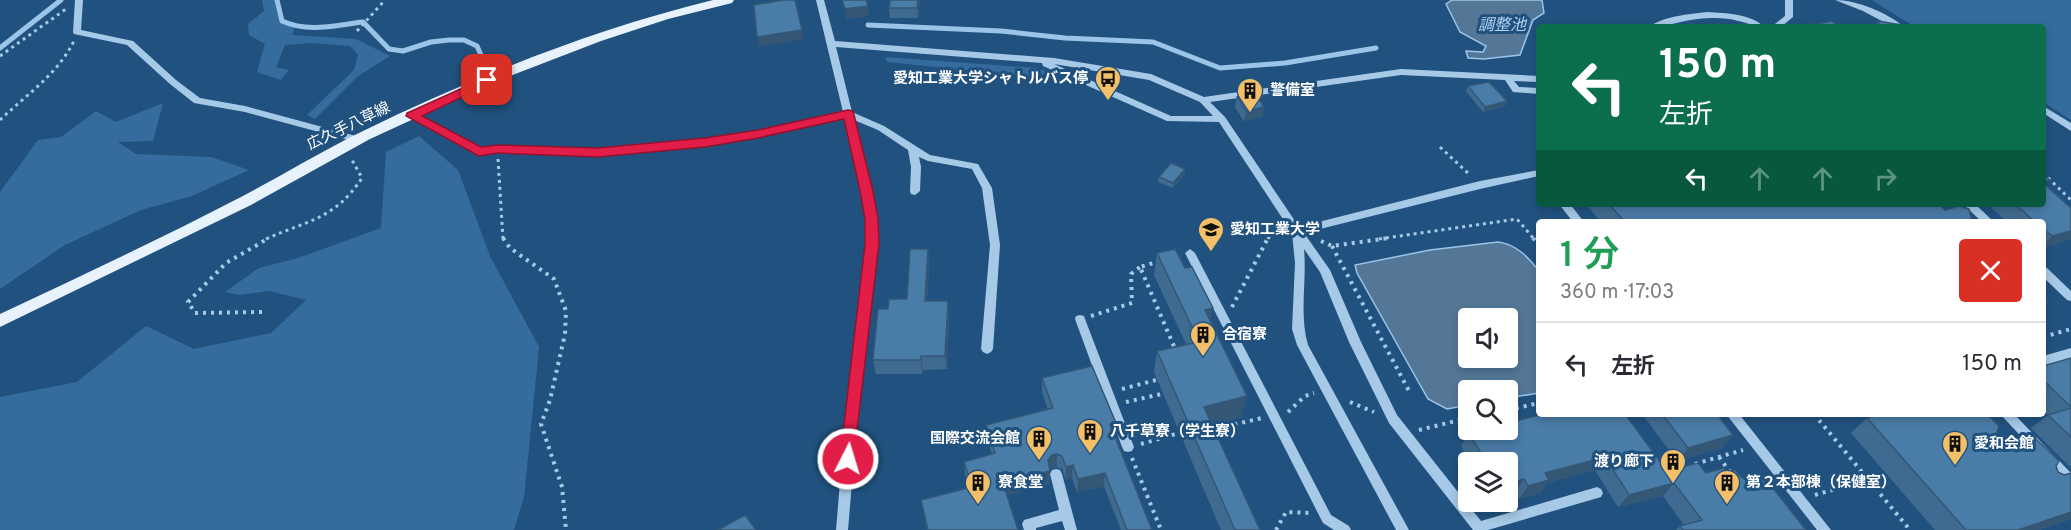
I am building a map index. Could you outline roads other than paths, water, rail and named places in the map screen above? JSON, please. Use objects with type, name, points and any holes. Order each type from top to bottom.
[{"type":"main road","name":"広久手八草線","points":[[0,321],[246,201],[340,148],[545,56],[664,16],[728,0]]},
{"type":"street","points":[[79,0],[77,32],[130,43],[172,82],[197,101],[245,109],[356,139],[412,116],[479,152],[498,149],[598,152],[650,148],[758,134],[848,114],[881,128],[928,158],[975,166],[987,188],[995,245],[987,349]]},
{"type":"street","points":[[819,0],[867,191],[871,219],[872,244],[850,435],[842,530]]},
{"type":"street","points":[[1779,24],[1789,17],[1789,0]]},
{"type":"street","points":[[1839,0],[1866,9],[1894,24]]},
{"type":"street","points":[[1664,24],[1689,17],[1713,16],[1736,18],[1753,24]]},
{"type":"street","points":[[831,44],[1036,59],[1151,77],[1203,100],[1222,119],[1325,270],[1355,342],[1392,419],[1478,527],[1597,492]]},
{"type":"street","points":[[1036,59],[1170,119],[1222,119]]},
{"type":"street","points":[[1203,100],[1401,72],[1427,71],[1536,79]]},
{"type":"street","points":[[1508,78],[1516,90],[1536,90]]},
{"type":"street","points":[[2046,111],[2071,128]]},
{"type":"street","points":[[912,148],[916,167],[915,191]]},
{"type":"street","points":[[1297,231],[1536,174]]},
{"type":"street","points":[[1566,207],[1576,219]]},
{"type":"street","points":[[1971,207],[1981,219]]},
{"type":"street","points":[[1297,231],[1300,263],[1298,329],[1303,345],[1403,530]]},
{"type":"street","points":[[1190,253],[1328,519],[1345,530]]},
{"type":"street","points":[[2046,273],[2071,297]]},
{"type":"street","points":[[1080,320],[1128,447]]},
{"type":"street","points":[[2046,360],[2071,353]]},
{"type":"street","points":[[1734,417],[1825,530]]},
{"type":"street","points":[[2009,417],[2022,436],[2064,478]]},
{"type":"street","points":[[1056,474],[1071,530]]},
{"type":"street","points":[[1030,530],[1028,524],[1066,514]]},
{"type":"water","name":"調整池","points":[[1452,0],[1542,0],[1544,13],[1533,20],[1520,55],[1484,59],[1468,58],[1466,51],[1483,52],[1486,46],[1460,32],[1446,4]]},
{"type":"water","points":[[1498,242],[1510,245],[1521,252],[1536,268],[1536,393],[1518,396],[1518,380],[1458,380],[1458,407],[1447,409],[1428,399],[1357,273],[1355,265],[1430,250]]},
{"type":"waterway","points":[[0,48],[61,0]]},
{"type":"waterway","points":[[277,0],[282,21],[302,27],[363,22],[389,49],[403,51],[431,42],[464,40],[477,46],[481,55],[482,67]]},
{"type":"waterway","points":[[868,25],[1001,31],[1065,38],[1153,42],[1220,68],[1285,63],[1376,48]]},
{"type":"place","name":"愛知工業大学シャトルバス停","points":[[1108,102]]},
{"type":"place","name":"警備室","points":[[1250,114]]},
{"type":"place","name":"愛知工業大学","points":[[1211,253]]},
{"type":"place","name":"合宿寮","points":[[1203,358]]},
{"type":"place","name":"八千草寮（学生寮）","points":[[1090,455]]},
{"type":"place","name":"国際交流会館","points":[[1039,462]]},
{"type":"place","name":"愛和会館","points":[[1955,467]]},
{"type":"place","name":"渡り廊下","points":[[1673,485]]},
{"type":"place","name":"寮食堂","points":[[978,506]]},
{"type":"place","name":"第２本部棟（保健室）","points":[[1727,506]]}]
